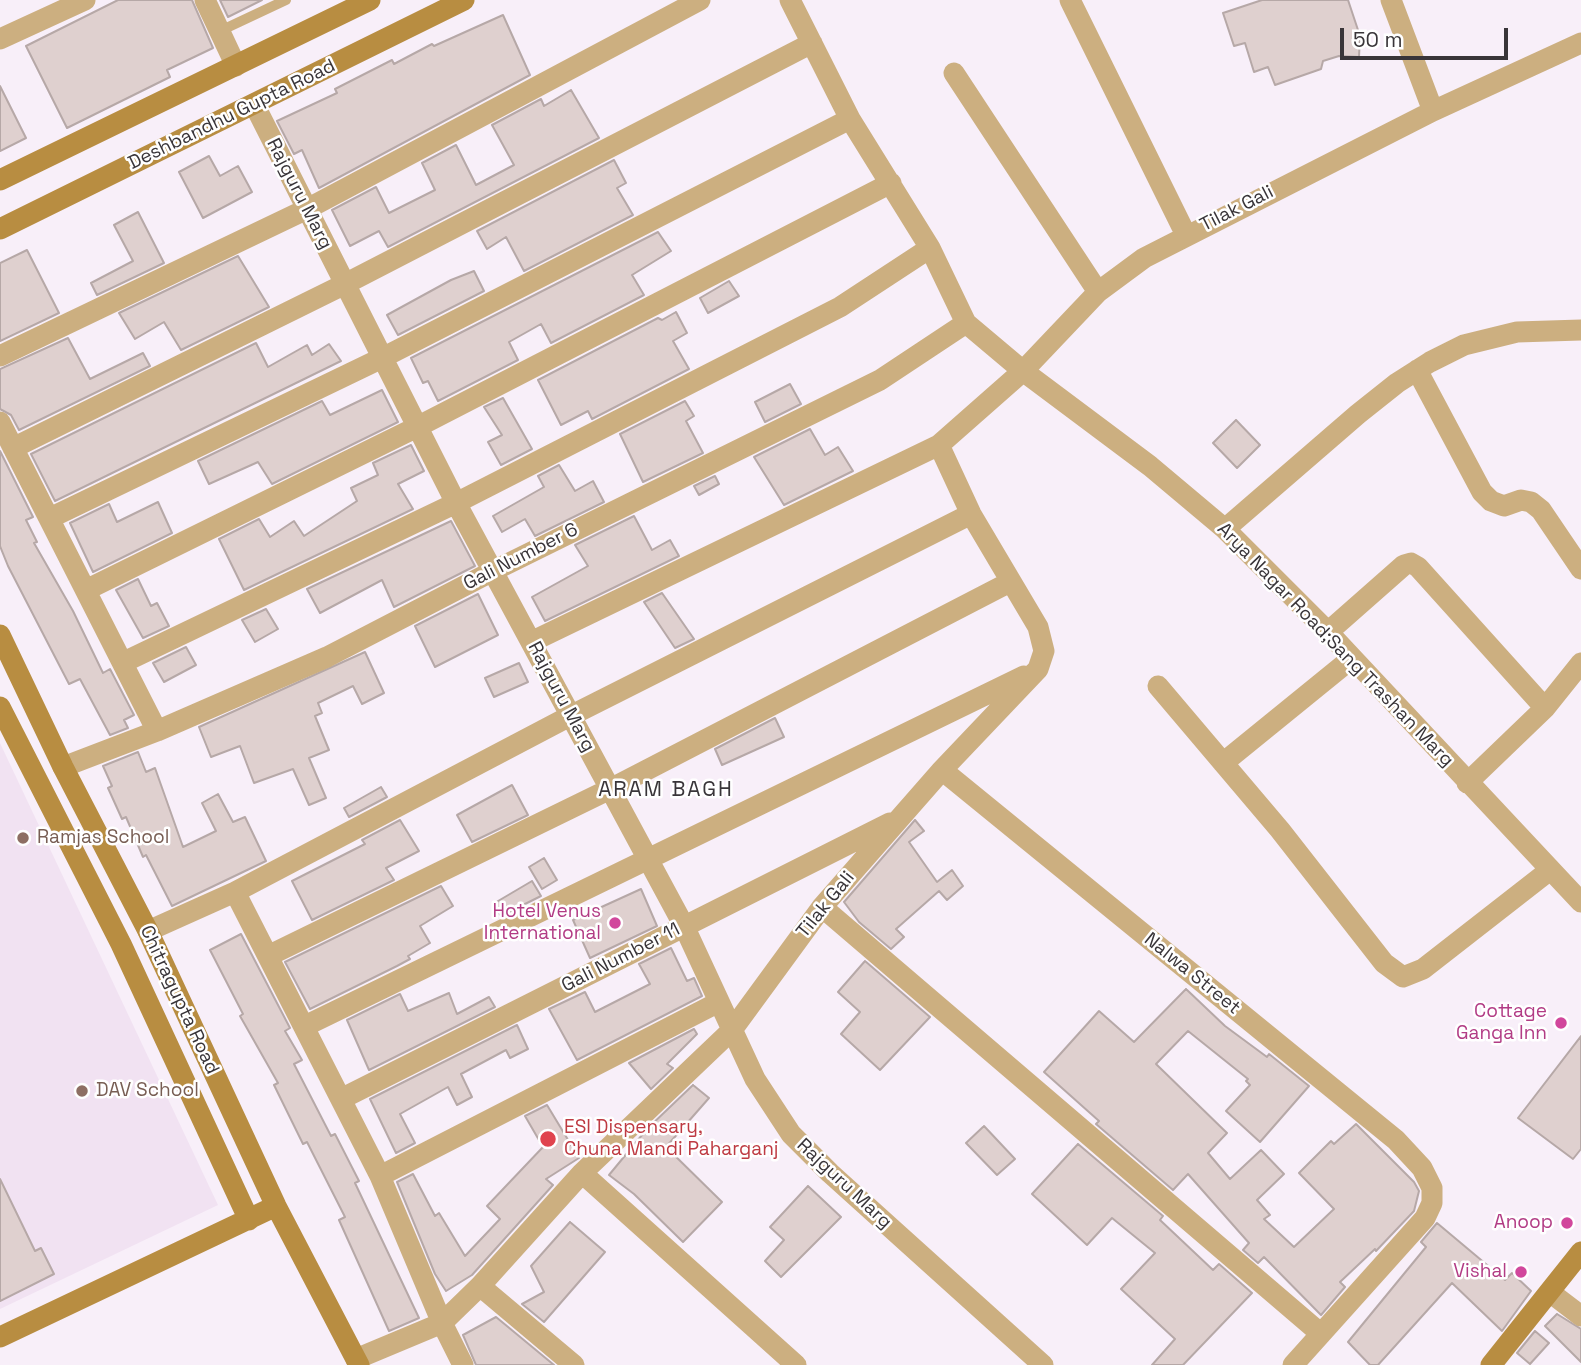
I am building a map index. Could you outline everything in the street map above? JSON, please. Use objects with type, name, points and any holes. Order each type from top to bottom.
[{"type":"street","points":[[0,39],[85,0]]},
{"type":"street","points":[[205,0],[236,66]]},
{"type":"street","points":[[0,180],[370,0]]},
{"type":"street","name":"Deshbandhu Gupta Road","points":[[0,229],[464,0]]},
{"type":"street","points":[[0,356],[307,209],[700,0]]},
{"type":"street","name":"Arya Nagar Road;Sang Trashan Marg","points":[[790,0],[850,119],[930,248],[966,323],[1024,371],[1150,466],[1225,530],[1328,632],[1581,902]]},
{"type":"street","points":[[1070,0],[1186,235]]},
{"type":"street","points":[[1391,0],[1433,111]]},
{"type":"street","points":[[13,448],[345,284],[812,43]]},
{"type":"street","name":"Tilak Gali","points":[[531,642],[939,445],[1024,371],[1098,292],[1144,258],[1433,111],[1581,43]]},
{"type":"street","points":[[954,73],[1098,292]]},
{"type":"street","name":"Rajguru Marg","points":[[254,104],[456,503],[684,926],[755,1079],[791,1134],[830,1174],[1043,1365]]},
{"type":"street","points":[[50,518],[382,358],[850,119]]},
{"type":"street","points":[[86,590],[417,427],[891,183]]},
{"type":"street","points":[[124,662],[456,503],[840,307],[930,248]]},
{"type":"street","name":"Gali Number 6","points":[[63,767],[157,732],[327,657],[493,570],[880,380],[966,323]]},
{"type":"street","points":[[1225,530],[1358,414],[1417,370],[1464,345],[1517,332],[1581,330]]},
{"type":"street","points":[[1417,370],[1482,492],[1491,501],[1504,506],[1521,500],[1531,502],[1541,510],[1580,565]]},
{"type":"street","points":[[0,422],[124,662],[157,732]]},
{"type":"street","points":[[305,1026],[1038,669],[1044,651],[1038,627],[971,514],[939,445]]},
{"type":"street","points":[[148,931],[235,892],[570,716],[971,514]]},
{"type":"street","points":[[1328,632],[1404,565],[1410,563],[1418,567],[1545,708]]},
{"type":"street","points":[[270,955],[610,789],[1010,582]]},
{"type":"street","name":"Chitragupta Road","points":[[0,635],[63,767],[148,931],[276,1206],[358,1362]]},
{"type":"street","points":[[1223,763],[1351,659]]},
{"type":"street","points":[[1467,783],[1545,708],[1581,663]]},
{"type":"street","name":"Tilak Gali","points":[[442,1323],[480,1286],[582,1173],[732,1030],[822,907],[942,769],[1038,669]]},
{"type":"street","points":[[1158,686],[1384,963],[1403,977],[1423,969],[1550,870]]},
{"type":"street","name":"Chitragupta Road","points":[[0,707],[121,944],[249,1220]]},
{"type":"street","name":"Nalwa Street","points":[[942,769],[1396,1140],[1422,1168],[1432,1188],[1432,1203],[1425,1218],[1321,1333]]},
{"type":"street","name":"Gali Number 11","points":[[341,1099],[901,817]]},
{"type":"street","points":[[235,892],[270,955],[380,1176],[442,1323],[463,1365]]},
{"type":"street","points":[[822,907],[1321,1333],[1293,1365]]},
{"type":"street","points":[[380,1176],[719,1002]]},
{"type":"street","points":[[582,1173],[796,1365]]},
{"type":"street","points":[[0,1337],[276,1206]]},
{"type":"street","points":[[1491,1365],[1581,1252]]},
{"type":"street","points":[[480,1286],[574,1365]]},
{"type":"street","points":[[1551,1293],[1581,1316]]},
{"type":"street","points":[[358,1362],[442,1323]]},
{"type":"lane","points":[[219,31],[286,0]]},
{"type":"shaded area","name":"DAV School","points":[[0,743],[218,1205],[0,1309]]},
{"type":"building","points":[[118,0],[192,0],[213,48],[167,70],[170,77],[67,128],[26,46]]},
{"type":"building","points":[[220,0],[262,0],[228,17]]},
{"type":"building","points":[[1262,0],[1348,0],[1360,36],[1359,57],[1339,56],[1323,61],[1321,69],[1275,85],[1268,67],[1254,72],[1245,43],[1234,46],[1223,13]]},
{"type":"building","points":[[503,15],[530,75],[319,188],[302,150],[294,154],[277,121],[337,93],[335,89],[392,60],[394,64],[432,44],[434,46]]},
{"type":"building","points":[[0,86],[26,138],[0,151]]},
{"type":"building","points":[[571,90],[599,138],[388,247],[379,231],[350,246],[332,210],[376,187],[389,213],[435,190],[422,163],[456,145],[476,185],[514,165],[492,125],[541,99],[544,106]]},
{"type":"building","points":[[209,156],[220,176],[238,166],[252,192],[203,218],[179,172]]},
{"type":"building","points":[[614,160],[626,183],[617,188],[633,215],[524,271],[506,237],[487,249],[477,231]]},
{"type":"building","points":[[138,212],[164,263],[97,295],[91,283],[133,261],[114,225]]},
{"type":"building","points":[[658,232],[671,251],[632,275],[644,295],[551,343],[541,324],[509,342],[518,360],[438,401],[428,381],[423,383],[411,358]]},
{"type":"building","points":[[27,250],[59,313],[0,341],[0,263]]},
{"type":"building","points":[[238,256],[269,307],[181,350],[164,322],[135,339],[119,313]]},
{"type":"building","points":[[474,271],[484,291],[398,335],[387,315],[451,280]]},
{"type":"building","points":[[729,281],[739,296],[708,313],[700,298]]},
{"type":"building","points":[[676,312],[687,333],[673,341],[689,369],[592,419],[588,411],[561,425],[538,380],[658,318],[662,320]]},
{"type":"building","points":[[68,338],[90,379],[143,353],[150,366],[19,430],[11,415],[0,409],[0,369]]},
{"type":"building","points":[[256,343],[268,367],[307,345],[312,355],[329,344],[341,361],[55,501],[31,454]]},
{"type":"building","points":[[790,384],[801,404],[765,422],[755,402]]},
{"type":"building","points":[[382,390],[398,422],[272,484],[258,462],[209,484],[198,461],[322,401],[330,415]]},
{"type":"building","points":[[503,398],[532,449],[501,465],[488,442],[502,435],[484,407]]},
{"type":"building","points":[[685,401],[694,416],[686,421],[703,453],[643,482],[620,434]]},
{"type":"building","points":[[1236,420],[1260,445],[1237,468],[1213,443]]},
{"type":"building","points":[[810,429],[825,455],[838,447],[853,471],[784,505],[754,457]]},
{"type":"building","points":[[411,445],[424,471],[398,484],[413,509],[244,590],[219,539],[259,519],[270,537],[294,521],[304,536],[357,501],[351,488],[378,475],[373,463]]},
{"type":"building","points":[[0,451],[33,517],[26,520],[37,542],[34,543],[73,611],[103,673],[110,669],[134,715],[124,720],[128,728],[110,735],[80,679],[69,684],[8,566],[0,546]]},
{"type":"building","points":[[559,465],[575,491],[593,481],[604,502],[535,536],[525,519],[502,532],[493,516],[544,487],[538,476]]},
{"type":"building","points":[[715,476],[719,484],[699,495],[694,486]]},
{"type":"building","points":[[158,502],[172,533],[93,572],[70,523],[109,504],[117,522]]},
{"type":"building","points":[[634,516],[652,550],[670,540],[679,556],[545,621],[532,597],[588,566],[575,545]]},
{"type":"building","points":[[451,521],[475,566],[394,607],[382,580],[320,613],[307,589]]},
{"type":"building","points":[[138,579],[151,606],[157,603],[169,626],[143,638],[116,590]]},
{"type":"building","points":[[662,593],[694,639],[675,648],[644,602]]},
{"type":"building","points":[[478,594],[498,635],[435,667],[415,626]]},
{"type":"building","points":[[266,609],[278,629],[255,642],[242,620]]},
{"type":"building","points":[[186,647],[196,665],[164,682],[153,663]]},
{"type":"building","points":[[365,652],[384,693],[362,704],[353,686],[318,703],[322,713],[315,716],[329,750],[309,758],[326,798],[309,805],[293,769],[254,783],[240,746],[211,757],[199,727]]},
{"type":"building","points":[[519,663],[528,682],[494,697],[485,678]]},
{"type":"building","points":[[775,718],[784,737],[722,765],[715,749]]},
{"type":"building","points":[[138,752],[146,772],[155,768],[183,847],[216,831],[202,803],[218,794],[233,822],[245,817],[266,861],[172,906],[146,855],[143,857],[126,817],[122,819],[108,788],[112,786],[103,766]]},
{"type":"building","points":[[512,785],[528,815],[472,842],[457,815]]},
{"type":"building","points":[[381,787],[387,797],[349,817],[344,808]]},
{"type":"building","points":[[400,820],[419,851],[386,868],[394,880],[312,920],[292,881],[365,844],[362,840]]},
{"type":"building","points":[[915,820],[924,831],[909,842],[937,882],[952,870],[963,886],[947,900],[939,891],[896,929],[904,937],[891,949],[859,922],[844,902]]},
{"type":"building","points":[[544,858],[557,880],[542,889],[529,867]]},
{"type":"building","points":[[532,881],[541,896],[501,916],[493,904]]},
{"type":"building","points":[[441,886],[453,906],[420,926],[430,943],[408,956],[410,959],[310,1009],[285,962]]},
{"type":"building","name":"Hotel Venus International","points":[[641,889],[657,926],[590,958],[573,920]]},
{"type":"building","points":[[241,934],[290,1028],[285,1031],[302,1060],[294,1064],[331,1136],[335,1134],[359,1181],[355,1183],[419,1318],[389,1331],[339,1220],[345,1217],[307,1142],[303,1144],[274,1085],[278,1083],[240,1016],[243,1014],[210,950]]},
{"type":"building","points":[[671,948],[687,981],[694,978],[702,996],[577,1060],[549,1009],[585,992],[595,1012],[650,984],[639,964]]},
{"type":"building","points":[[865,961],[930,1017],[880,1070],[841,1034],[860,1012],[838,992]]},
{"type":"building","points":[[1186,989],[1225,1026],[1267,1057],[1269,1054],[1309,1086],[1260,1142],[1226,1111],[1250,1085],[1246,1081],[1248,1079],[1188,1031],[1156,1064],[1227,1133],[1208,1153],[1230,1179],[1261,1150],[1284,1174],[1257,1200],[1270,1215],[1264,1219],[1294,1247],[1334,1209],[1299,1173],[1331,1141],[1334,1144],[1356,1124],[1414,1182],[1419,1191],[1414,1211],[1376,1251],[1375,1249],[1340,1282],[1345,1287],[1321,1315],[1264,1257],[1258,1263],[1243,1250],[1249,1243],[1188,1174],[1173,1190],[1096,1124],[1099,1121],[1044,1072],[1099,1011],[1134,1042]]},
{"type":"building","points":[[449,993],[457,1014],[489,997],[495,1007],[369,1070],[347,1020],[400,994],[408,1011]]},
{"type":"building","points":[[517,1025],[528,1049],[510,1058],[506,1050],[461,1074],[472,1097],[457,1105],[448,1087],[400,1114],[415,1143],[396,1153],[370,1099]]},
{"type":"building","points":[[694,1029],[697,1034],[667,1064],[673,1068],[651,1089],[629,1063]]},
{"type":"building","points":[[1581,1036],[1581,1149],[1573,1159],[1518,1118]]},
{"type":"building","points":[[693,1085],[709,1098],[666,1147],[722,1202],[683,1242],[634,1194],[609,1175],[647,1129]]},
{"type":"building","points":[[547,1105],[579,1158],[546,1179],[553,1185],[472,1275],[446,1291],[435,1274],[397,1182],[413,1174],[435,1216],[439,1213],[465,1256],[500,1219],[487,1206],[543,1147],[525,1116]]},
{"type":"building","points":[[984,1126],[1015,1159],[997,1175],[966,1143]]},
{"type":"building","points":[[1078,1144],[1163,1216],[1160,1220],[1213,1270],[1219,1264],[1252,1293],[1183,1365],[1152,1365],[1175,1339],[1121,1289],[1155,1253],[1112,1218],[1087,1245],[1032,1194]]},
{"type":"building","points":[[0,1179],[35,1251],[41,1248],[54,1274],[0,1301]]},
{"type":"building","points":[[808,1186],[841,1217],[781,1277],[765,1261],[784,1240],[770,1227]]},
{"type":"building","points":[[570,1222],[605,1252],[544,1322],[522,1304],[544,1292],[531,1266]]},
{"type":"building","points":[[1437,1223],[1505,1280],[1512,1273],[1531,1291],[1502,1331],[1452,1283],[1378,1365],[1370,1365],[1348,1342],[1426,1247],[1421,1242]]},
{"type":"building","points":[[1557,1314],[1581,1329],[1581,1362],[1545,1326]]},
{"type":"building","points":[[496,1317],[554,1365],[476,1365],[463,1335]]},
{"type":"building","points":[[1535,1331],[1549,1343],[1530,1364],[1517,1353]]},
{"type":"place","name":"Ramjas School","points":[[23,838]]},
{"type":"place","name":"Hotel Venus International","points":[[615,923]]},
{"type":"place","name":"Cottage Ganga Inn","points":[[1561,1023]]},
{"type":"place","name":"DAV School","points":[[82,1091]]},
{"type":"place","name":"ESI Dispensary, Chuna Mandi Paharganj","points":[[548,1139]]},
{"type":"place","name":"Anoop","points":[[1567,1223]]},
{"type":"place","name":"Vishal","points":[[1521,1272]]},
{"type":"district","name":"ARAM BAGH","points":[[666,790]]}]
